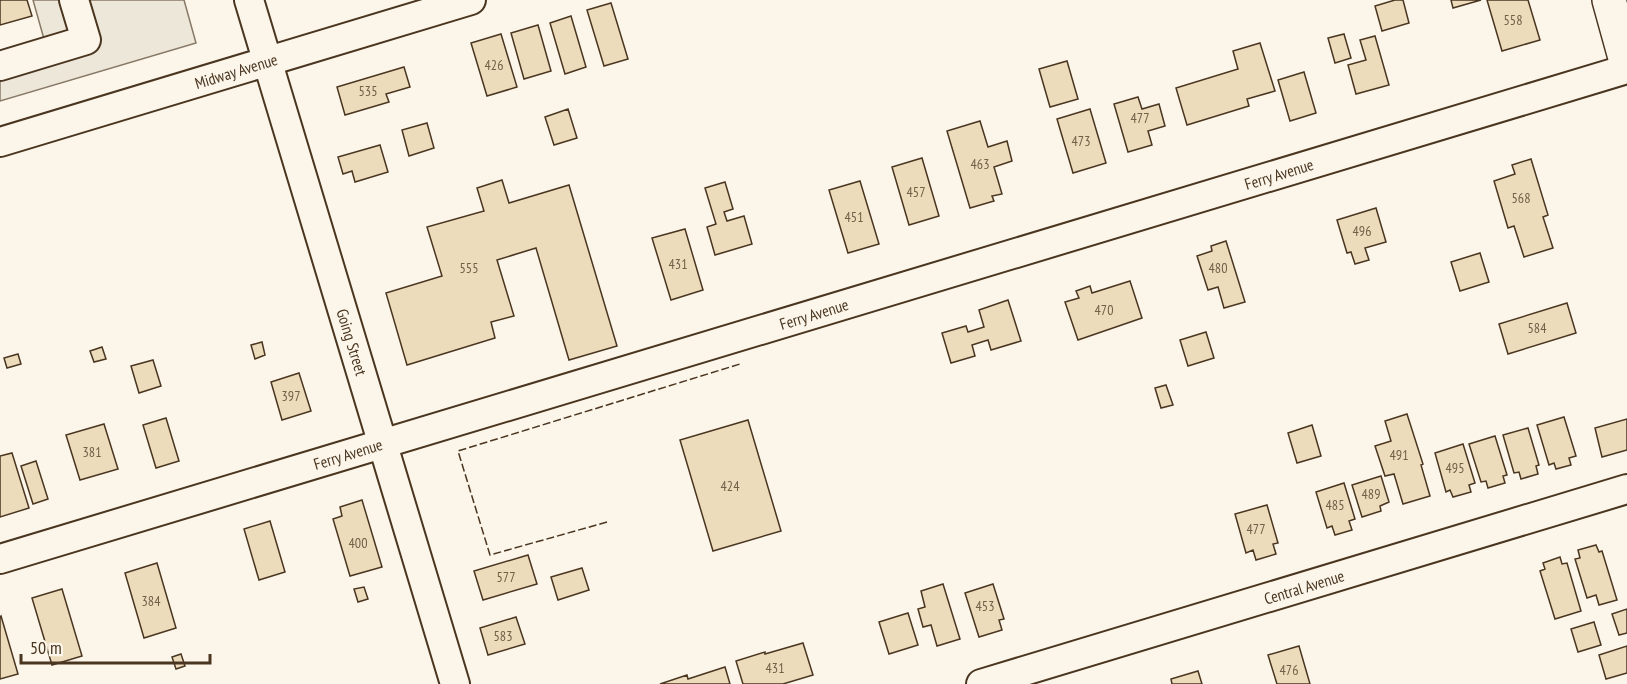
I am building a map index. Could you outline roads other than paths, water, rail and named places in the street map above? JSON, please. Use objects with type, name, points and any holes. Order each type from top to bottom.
[{"type":"main road","points":[[1609,0],[1627,67]]},
{"type":"street","points":[[0,66],[86,40],[74,0]]},
{"type":"street","name":"Going Street","points":[[249,0],[455,684]]},
{"type":"street","name":"Midway Avenue","points":[[0,142],[471,0]]},
{"type":"street","name":"Ferry Avenue","points":[[0,559],[1627,67]]},
{"type":"street","name":"Central Avenue","points":[[981,684],[1627,489]]}]
